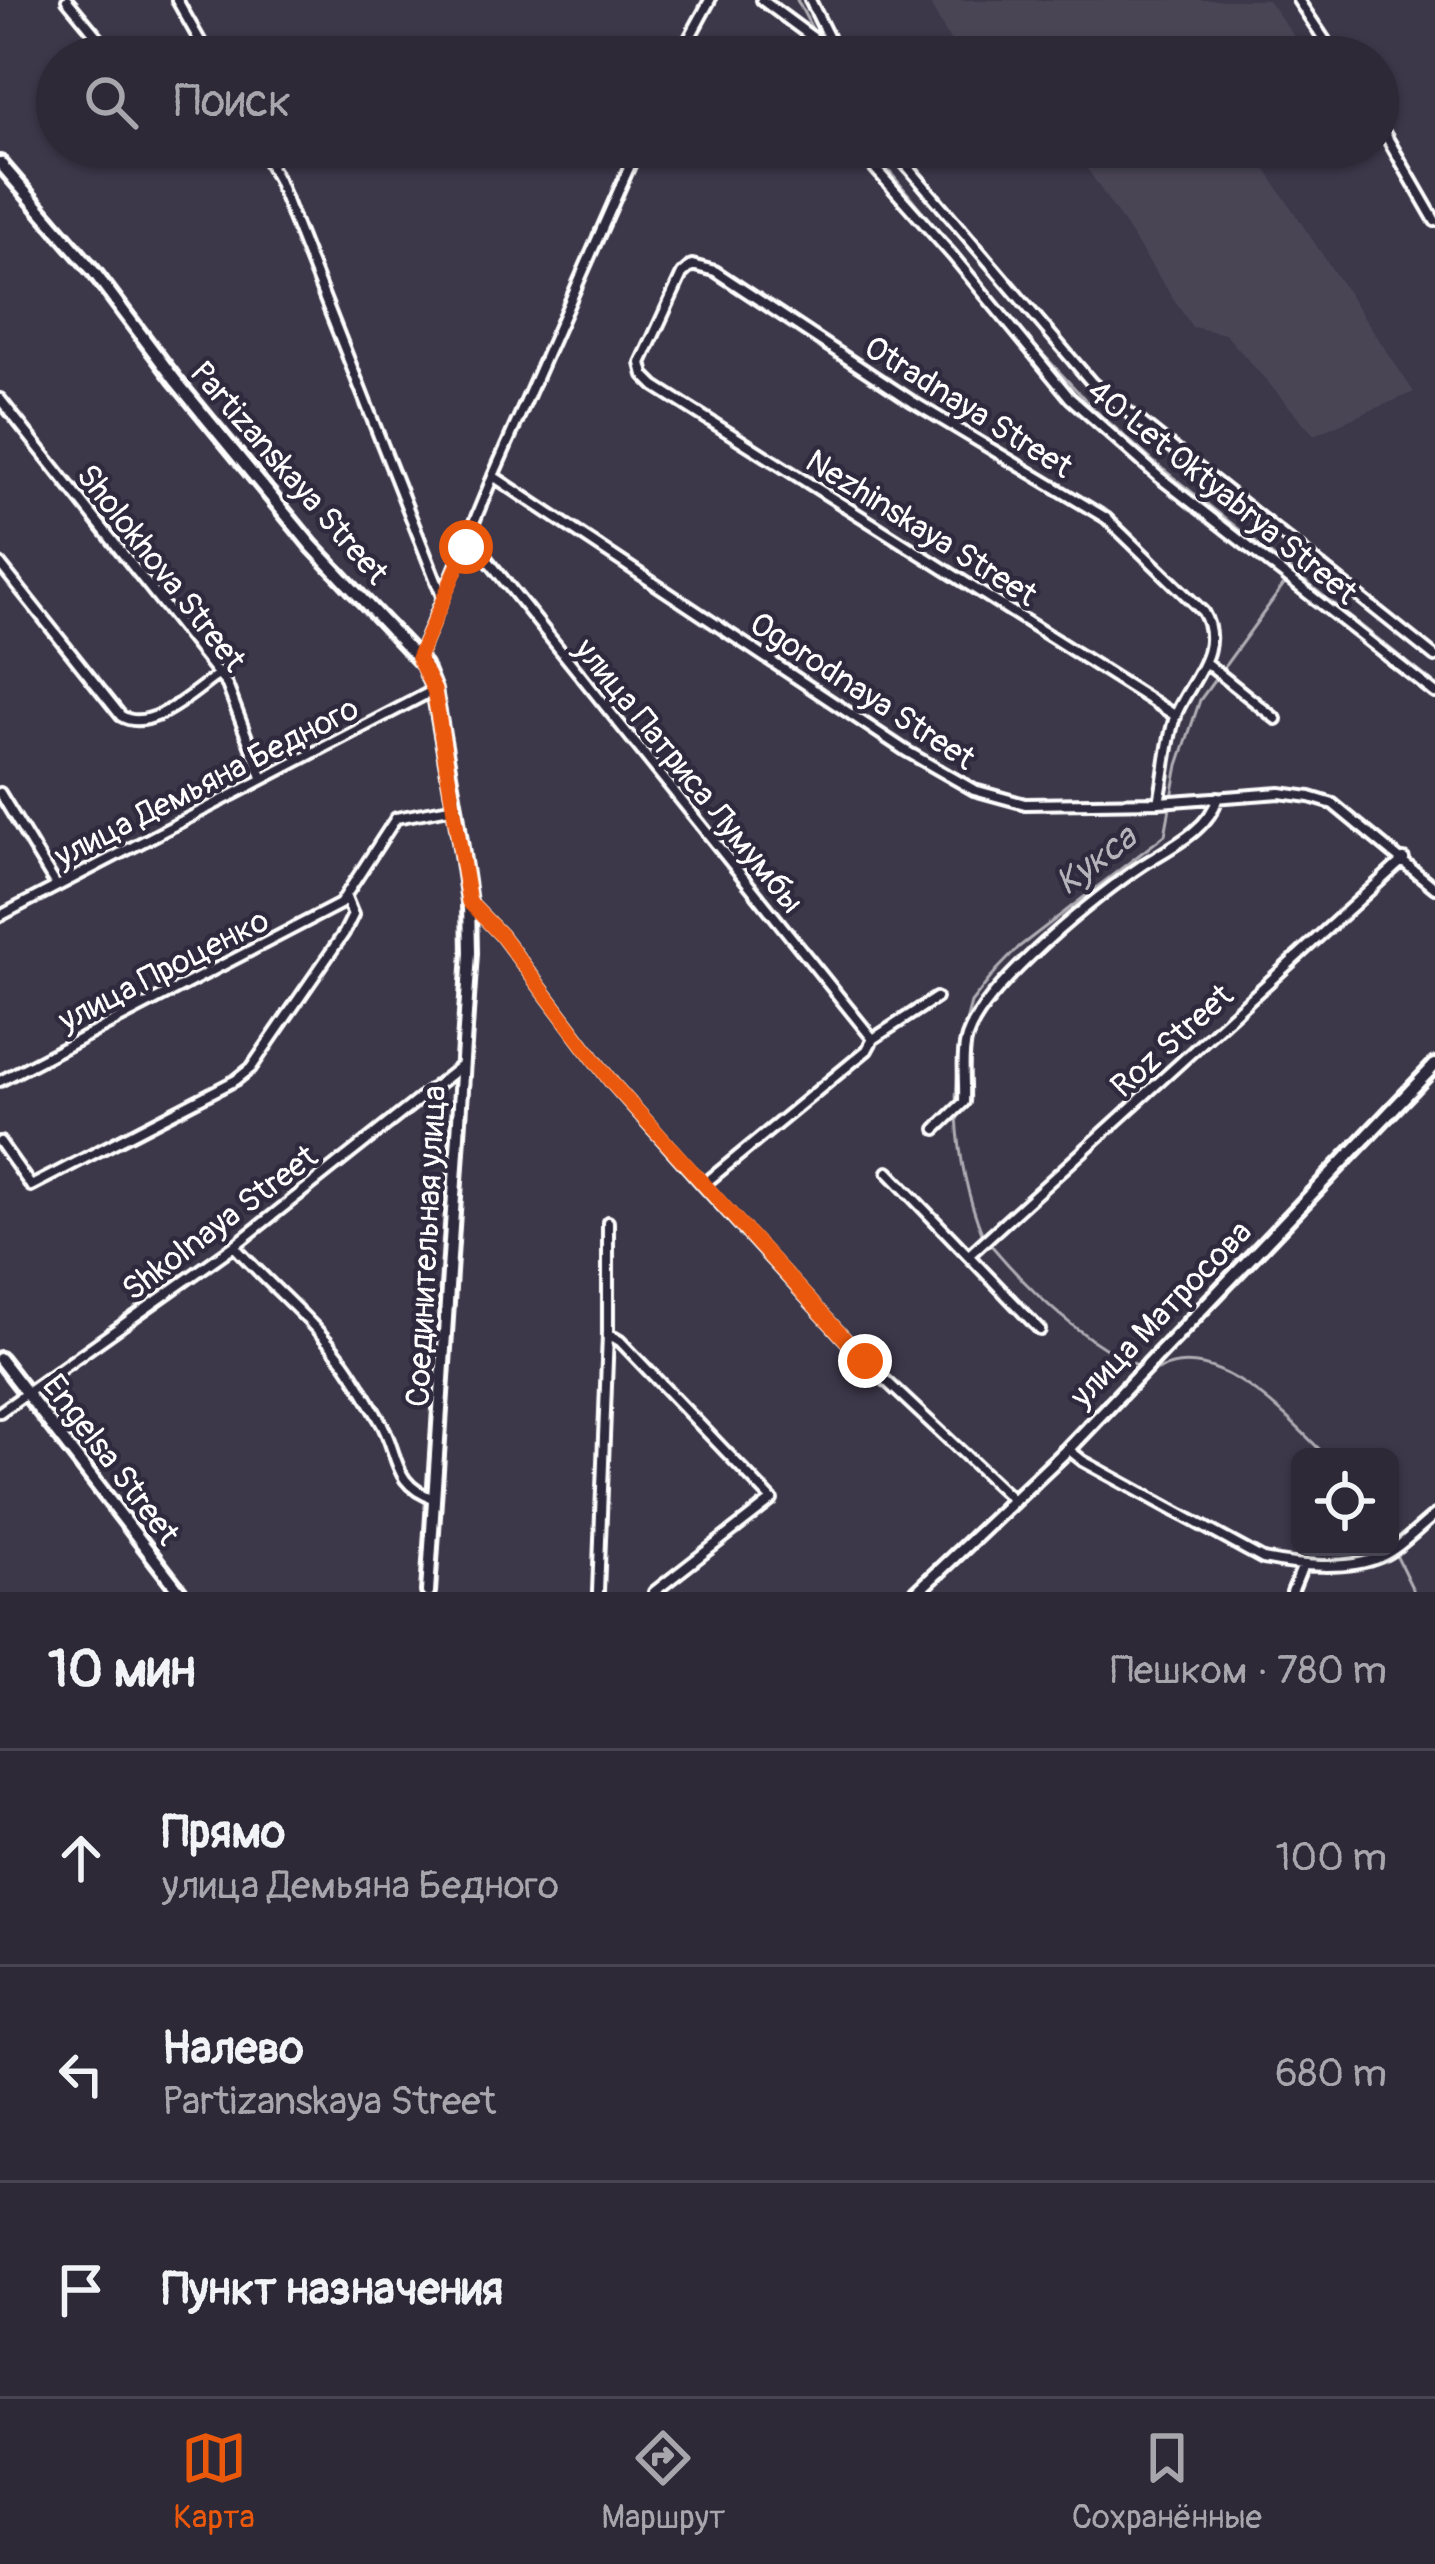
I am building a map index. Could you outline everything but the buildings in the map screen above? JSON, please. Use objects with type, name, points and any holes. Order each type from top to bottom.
[{"type":"street","points":[[67,0],[97,36]]},
{"type":"street","points":[[177,0],[197,36]]},
{"type":"street","points":[[690,36],[710,0]]},
{"type":"street","points":[[762,0],[811,36]]},
{"type":"street","points":[[810,0],[828,36]]},
{"type":"street","points":[[1298,0],[1322,36]]},
{"type":"street","points":[[1399,158],[1435,221]]},
{"type":"street","name":"Partizanskaya Street","points":[[0,163],[311,545],[418,658],[434,690],[469,902]]},
{"type":"street","points":[[271,168],[442,597]]},
{"type":"street","points":[[418,658],[629,168]]},
{"type":"street","name":"40 Let Oktyabrya Street","points":[[875,168],[1070,398],[1159,477],[1435,693]]},
{"type":"street","name":"40 Let Oktyabrya Street","points":[[909,168],[1092,382],[1435,657]]},
{"type":"street","name":"Otradnaya Street","points":[[644,376],[641,363],[650,337],[682,274],[692,265],[716,272],[913,402],[1106,518],[1203,612],[1210,623],[1206,663]]},
{"type":"street","name":"Nezhinskaya Street","points":[[644,376],[1176,716]]},
{"type":"street","name":"Sholokhova Street","points":[[0,399],[227,685],[262,777]]},
{"type":"street","name":"Ogorodnaya Street","points":[[493,476],[906,751],[974,790],[1025,804],[1280,794],[1333,804],[1435,888]]},
{"type":"street","name":"улица Патриса Лумумбы","points":[[466,547],[483,554],[873,1039]]},
{"type":"street","points":[[0,564],[121,716],[132,723],[147,722],[219,674]]},
{"type":"street","points":[[1163,802],[1176,716],[1206,663],[1276,719]]},
{"type":"street","name":"улица Демьяна Бедного","points":[[0,916],[434,690]]},
{"type":"street","points":[[936,1129],[964,1102],[965,1042],[978,1011],[1002,982],[1126,876],[1188,836],[1214,812],[1217,797]]},
{"type":"street","points":[[1,798],[56,885]]},
{"type":"street","name":"улица Проценко","points":[[0,1081],[340,904],[396,818],[455,807]]},
{"type":"street","name":"Roz Street","points":[[969,1255],[1404,860]]},
{"type":"street","name":"улица Проценко","points":[[0,1142],[32,1186],[236,1080],[251,1068],[344,933],[353,916],[346,898]]},
{"type":"street","points":[[469,902],[501,935],[612,1083],[703,1184],[865,1361],[1014,1502]]},
{"type":"street","name":"Соединительная улица","points":[[428,1592],[469,902]]},
{"type":"street","points":[[703,1184],[867,1050],[873,1039],[936,998]]},
{"type":"street","name":"Shkolnaya Street","points":[[0,1412],[234,1246],[462,1065]]},
{"type":"street","name":"улица Матросова","points":[[917,1592],[1068,1449],[1435,1065]]},
{"type":"street","points":[[888,1172],[1040,1330]]},
{"type":"street","points":[[598,1592],[608,1222]]},
{"type":"street","points":[[234,1246],[346,1364],[389,1436],[405,1481],[416,1493],[435,1499]]},
{"type":"street","points":[[608,1334],[620,1341],[772,1500],[654,1592]]},
{"type":"street","name":"Engelsa Street","points":[[0,1359],[180,1592]]},
{"type":"street","points":[[1068,1449],[1263,1559],[1304,1565],[1381,1557],[1435,1515]]},
{"type":"street","points":[[1292,1592],[1304,1565]]},
{"type":"shaded area","points":[[928,0],[1268,0],[1294,36],[947,36]]},
{"type":"shaded area","points":[[1265,168],[1414,392],[1314,435],[1225,334],[1192,327],[1088,170]]},
{"type":"waterway","name":"Кукса","points":[[797,0],[816,36]]},
{"type":"waterway","name":"Кукса","points":[[886,168],[1027,337],[1093,408],[1155,463],[1435,684]]},
{"type":"waterway","name":"Кукса","points":[[956,1098],[959,1048],[971,1003],[1019,947],[1165,835],[1178,765],[1200,700],[1286,582]]},
{"type":"waterway","name":"Кукса","points":[[957,1115],[965,1177],[983,1236]]},
{"type":"waterway","name":"Кукса","points":[[991,1245],[1059,1314],[1139,1366]]},
{"type":"waterway","name":"Кукса","points":[[1150,1373],[1177,1364],[1218,1370],[1260,1394],[1318,1448]]},
{"type":"waterway","name":"Кукса","points":[[1396,1556],[1414,1592]]},
{"type":"route","points":[[466,547],[418,658],[434,690],[469,902],[501,935],[612,1083],[865,1361]]}]
